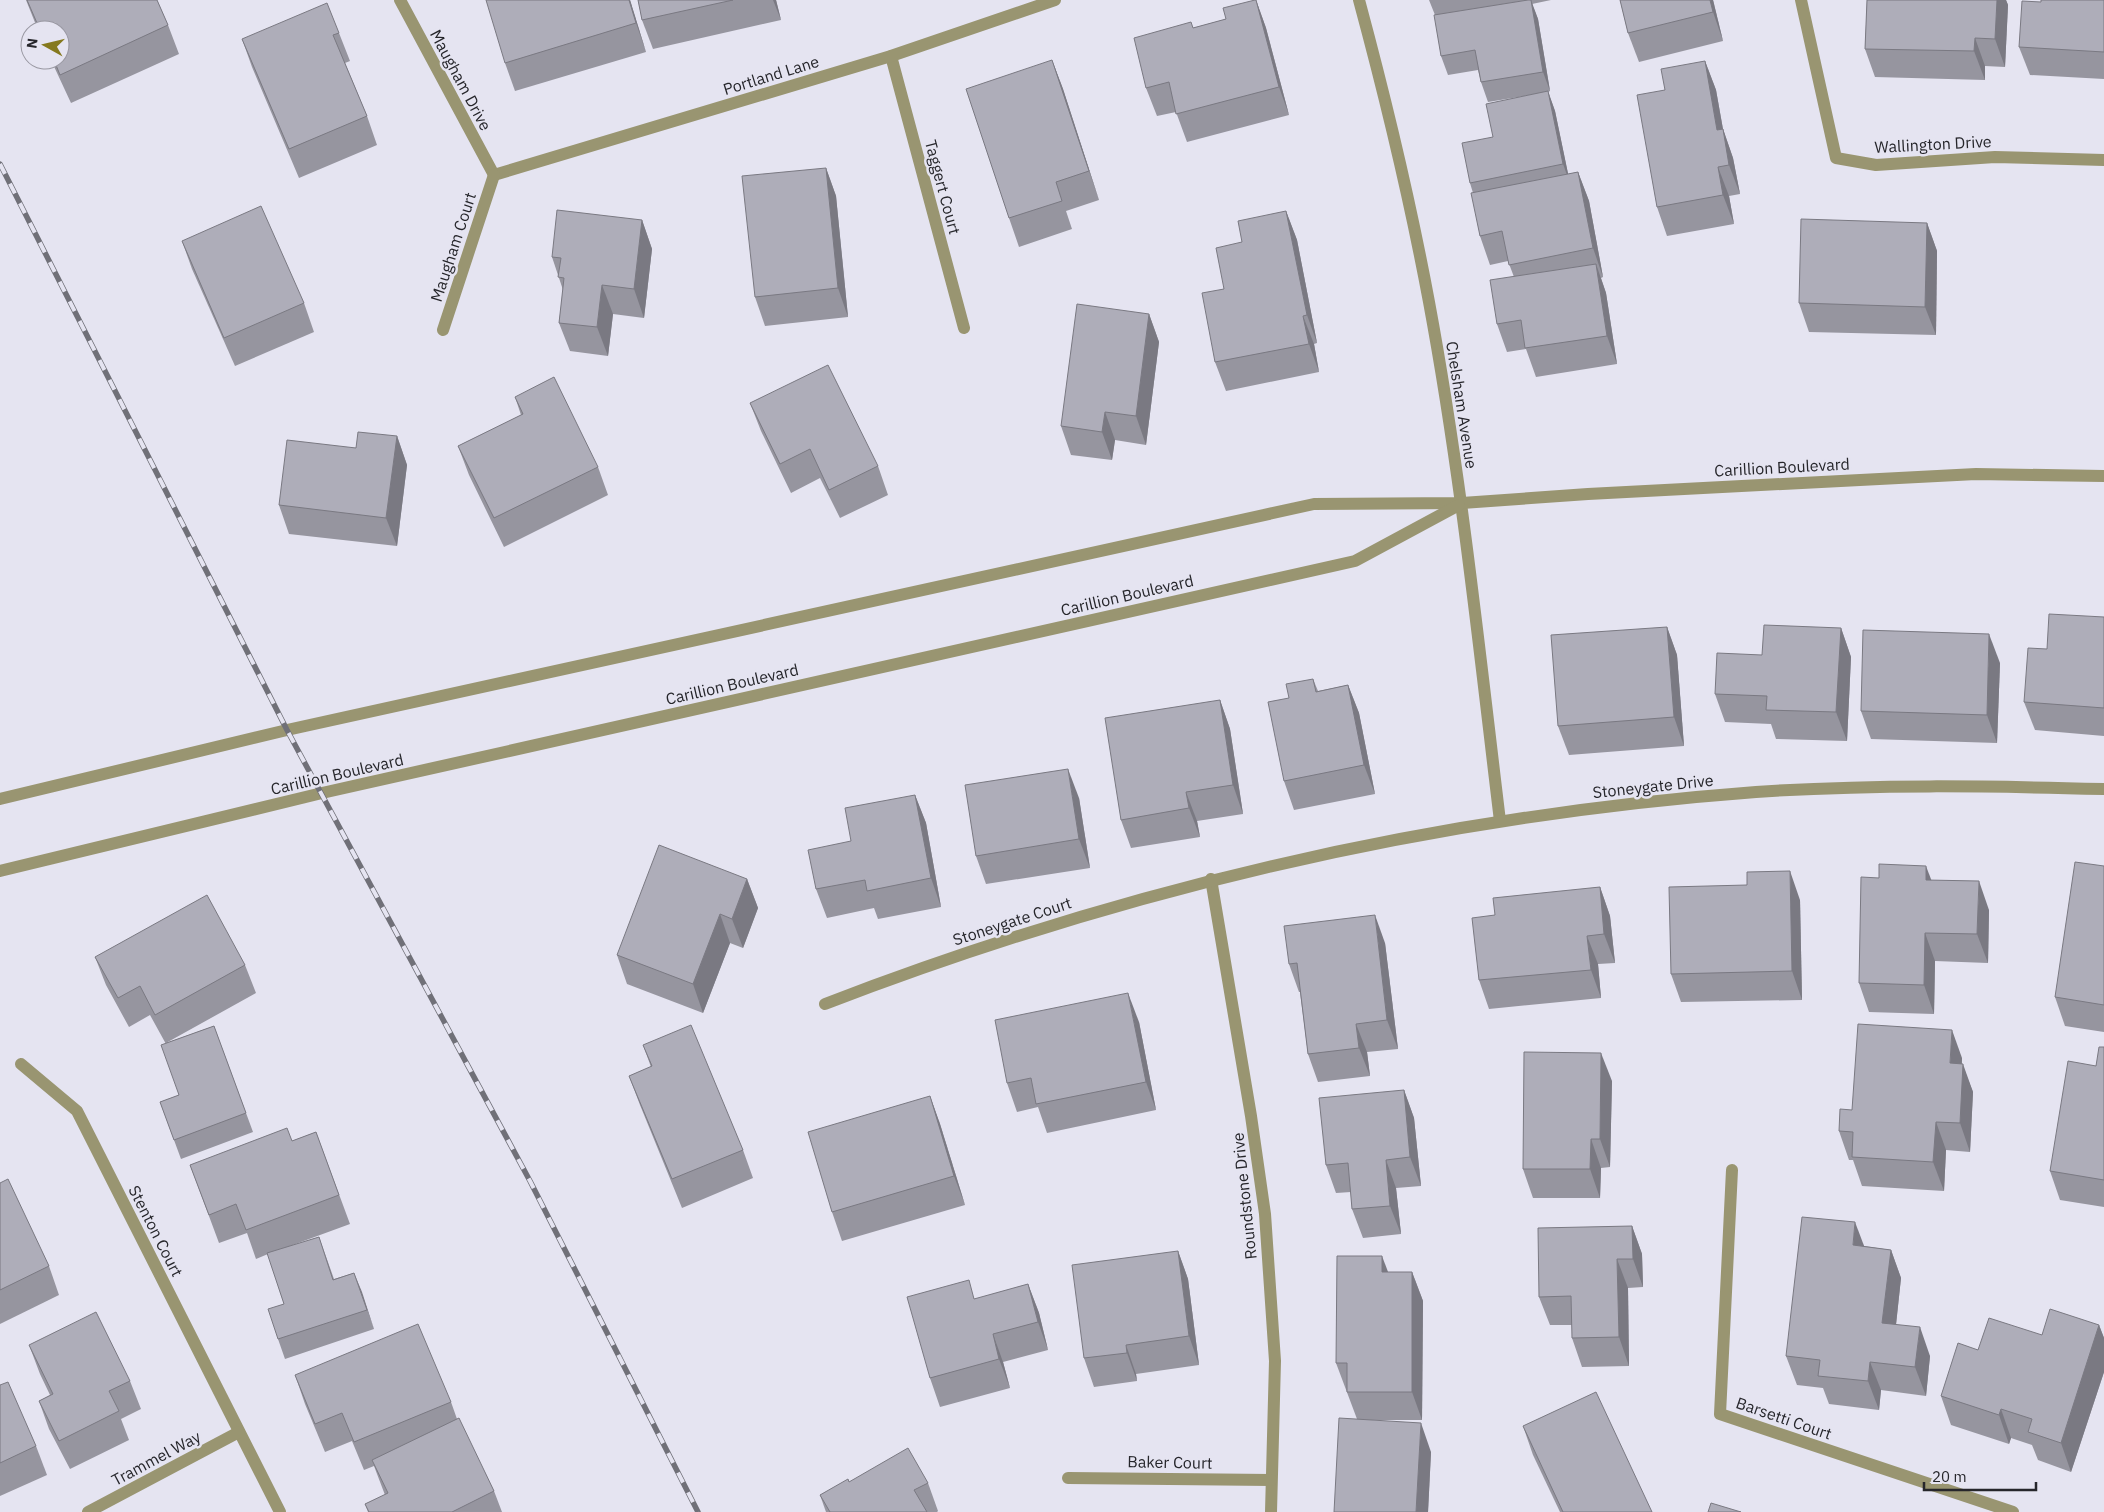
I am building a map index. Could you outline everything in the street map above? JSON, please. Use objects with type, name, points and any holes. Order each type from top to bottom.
[{"type":"street","name":"Maugham Drive","points":[[400,0],[494,175]]},
{"type":"street","name":"Portland Lane","points":[[494,175],[891,56],[1056,0]]},
{"type":"street","name":"Chelsham Avenue","points":[[1359,0],[1387,103],[1429,302],[1462,503],[1500,821]]},
{"type":"street","name":"Wallington Drive","points":[[1801,0],[1836,158],[1876,165],[1995,157],[2104,160]]},
{"type":"street","name":"Taggert Court","points":[[891,56],[964,328]]},
{"type":"street","name":"Maugham Court","points":[[443,330],[494,175]]},
{"type":"street","name":"Carillion Boulevard","points":[[0,799],[288,730],[1314,504],[1462,503],[1607,492],[1966,474],[2104,476]]},
{"type":"street","name":"Carillion Boulevard","points":[[0,871],[331,791],[1355,561],[1462,503]]},
{"type":"street","name":"Stoneygate Drive","points":[[1211,879],[1326,852],[1500,821],[1564,812],[1757,792],[1951,785],[2104,789]]},
{"type":"street","name":"Stoneygate Court","points":[[825,1004],[1044,926],[1211,879]]},
{"type":"street","name":"Roundstone Drive","points":[[1211,879],[1250,1107],[1265,1214],[1275,1361],[1271,1512]]},
{"type":"street","name":"Stenton Court","points":[[20,1064],[77,1110],[280,1512]]},
{"type":"street","name":"Barsetti Court","points":[[1732,1170],[1720,1414],[2013,1512]]},
{"type":"street","name":"Trammel Way","points":[[88,1512],[240,1432]]},
{"type":"street","name":"Baker Court","points":[[1068,1478],[1271,1480]]},
{"type":"building","points":[[27,0],[157,0],[168,25],[60,75],[58,70],[70,70],[70,20],[36,20]]},
{"type":"building","points":[[486,0],[629,0],[636,23],[505,63]]},
{"type":"building","points":[[638,0],[733,0],[642,20]]},
{"type":"building","points":[[1256,0],[1279,87],[1176,114],[1169,82],[1146,88],[1134,38],[1191,22],[1193,28],[1226,19],[1223,8]]},
{"type":"building","points":[[1531,0],[1543,72],[1481,82],[1475,50],[1441,56],[1434,15]]},
{"type":"building","points":[[1620,0],[1710,0],[1713,12],[1628,33]]},
{"type":"building","points":[[1867,0],[1997,0],[1995,39],[1975,38],[1974,51],[1865,49]]},
{"type":"building","points":[[2041,0],[2104,0],[2104,52],[2019,47],[2022,1],[2041,2]]},
{"type":"building","points":[[327,3],[339,33],[333,35],[367,116],[289,149],[242,39]]},
{"type":"building","points":[[1052,60],[1089,171],[1056,182],[1062,201],[1009,218],[966,89]]},
{"type":"building","points":[[1705,61],[1717,130],[1723,129],[1729,165],[1718,167],[1723,195],[1657,207],[1637,95],[1665,90],[1661,69]]},
{"type":"building","points":[[1548,91],[1563,164],[1470,183],[1462,143],[1493,137],[1486,104]]},
{"type":"building","points":[[826,168],[838,288],[755,297],[742,176]]},
{"type":"building","points":[[1578,172],[1593,248],[1509,265],[1502,231],[1480,236],[1471,193]]},
{"type":"building","points":[[261,206],[304,303],[224,338],[182,241]]},
{"type":"building","points":[[557,210],[642,220],[634,289],[602,285],[597,327],[559,323],[564,278],[558,277],[561,258],[552,257]]},
{"type":"building","points":[[1286,211],[1307,315],[1303,316],[1309,344],[1215,362],[1202,293],[1224,289],[1216,248],[1242,242],[1238,221]]},
{"type":"building","points":[[1801,219],[1927,223],[1925,307],[1799,303]]},
{"type":"building","points":[[1596,264],[1607,336],[1525,348],[1521,320],[1497,324],[1490,280]]},
{"type":"building","points":[[1077,304],[1149,314],[1136,416],[1105,412],[1102,432],[1061,426]]},
{"type":"building","points":[[828,365],[878,466],[829,490],[810,449],[780,464],[750,403]]},
{"type":"building","points":[[554,377],[598,467],[494,518],[458,446],[523,414],[515,397]]},
{"type":"building","points":[[358,432],[397,436],[386,518],[279,505],[287,440],[356,448]]},
{"type":"building","points":[[2049,614],[2104,617],[2104,708],[2024,702],[2028,648],[2047,649]]},
{"type":"building","points":[[1764,625],[1841,628],[1836,712],[1766,710],[1767,696],[1715,694],[1717,653],[1762,655]]},
{"type":"building","points":[[1667,627],[1674,717],[1558,726],[1551,635]]},
{"type":"building","points":[[1863,630],[1989,634],[1987,715],[1861,711]]},
{"type":"building","points":[[1313,679],[1316,692],[1348,685],[1364,765],[1284,781],[1268,702],[1289,698],[1286,684]]},
{"type":"building","points":[[1220,700],[1233,785],[1186,792],[1189,808],[1121,820],[1105,718]]},
{"type":"building","points":[[1068,769],[1079,839],[976,856],[965,785]]},
{"type":"building","points":[[915,795],[931,878],[867,891],[865,880],[816,889],[808,850],[851,841],[845,808]]},
{"type":"building","points":[[659,845],[747,879],[732,919],[720,914],[693,984],[617,955]]},
{"type":"building","points":[[2075,862],[2104,866],[2104,1005],[2055,997]]},
{"type":"building","points":[[1879,864],[1926,866],[1926,880],[1979,881],[1977,934],[1925,933],[1924,985],[1859,983],[1861,877],[1879,878]]},
{"type":"building","points":[[1790,871],[1792,971],[1671,974],[1669,887],[1747,885],[1747,872]]},
{"type":"building","points":[[1600,887],[1604,934],[1587,936],[1591,970],[1479,980],[1472,918],[1495,915],[1493,898]]},
{"type":"building","points":[[207,895],[245,965],[155,1015],[140,986],[118,998],[95,957]]},
{"type":"building","points":[[1375,915],[1387,1020],[1356,1024],[1359,1048],[1308,1054],[1297,963],[1289,964],[1284,926]]},
{"type":"building","points":[[1128,993],[1146,1082],[1036,1104],[1031,1078],[1007,1083],[995,1020]]},
{"type":"building","points":[[1858,1024],[1952,1030],[1950,1063],[1963,1064],[1960,1123],[1936,1122],[1933,1162],[1852,1157],[1853,1132],[1839,1131],[1840,1109],[1852,1110]]},
{"type":"building","points":[[691,1025],[743,1150],[672,1179],[629,1076],[652,1066],[643,1045]]},
{"type":"building","points":[[214,1026],[246,1113],[174,1140],[160,1102],[179,1095],[161,1045]]},
{"type":"building","points":[[2099,1047],[2104,1047],[2104,1180],[2050,1171],[2068,1061],[2096,1066]]},
{"type":"building","points":[[1524,1052],[1601,1053],[1600,1139],[1591,1139],[1590,1169],[1523,1169]]},
{"type":"building","points":[[1404,1090],[1410,1157],[1386,1160],[1390,1206],[1352,1209],[1348,1163],[1326,1165],[1319,1098]]},
{"type":"building","points":[[930,1096],[954,1176],[832,1212],[808,1132]]},
{"type":"building","points":[[287,1128],[292,1141],[316,1132],[339,1195],[246,1230],[236,1204],[209,1215],[190,1165]]},
{"type":"building","points":[[8,1179],[49,1266],[0,1290],[0,1183]]},
{"type":"building","points":[[1802,1217],[1855,1222],[1853,1245],[1891,1250],[1882,1323],[1920,1327],[1915,1367],[1870,1362],[1868,1381],[1818,1376],[1820,1360],[1786,1356]]},
{"type":"building","points":[[1632,1226],[1633,1259],[1617,1259],[1619,1337],[1572,1338],[1571,1296],[1539,1297],[1538,1228]]},
{"type":"building","points":[[319,1237],[333,1280],[354,1273],[367,1310],[278,1339],[268,1309],[284,1304],[267,1253]]},
{"type":"building","points":[[1178,1251],[1189,1336],[1126,1345],[1127,1353],[1084,1358],[1072,1265]]},
{"type":"building","points":[[1337,1256],[1382,1256],[1382,1272],[1412,1272],[1412,1392],[1347,1392],[1347,1363],[1336,1363]]},
{"type":"building","points":[[969,1280],[974,1299],[1028,1284],[1038,1322],[993,1334],[999,1359],[930,1378],[907,1297]]},
{"type":"building","points":[[2050,1309],[2099,1325],[2061,1443],[2028,1432],[2032,1419],[2001,1409],[1999,1415],[1941,1396],[1958,1343],[1978,1350],[1989,1318],[2042,1335]]},
{"type":"building","points":[[96,1312],[130,1381],[109,1391],[119,1411],[59,1441],[39,1401],[53,1394],[29,1345]]},
{"type":"building","points":[[418,1324],[451,1402],[354,1442],[342,1413],[315,1424],[295,1375]]},
{"type":"building","points":[[8,1382],[36,1446],[0,1463],[0,1385]]},
{"type":"building","points":[[1596,1392],[1652,1512],[1563,1512],[1523,1426]]},
{"type":"building","points":[[459,1418],[494,1491],[452,1512],[369,1512],[365,1504],[388,1493],[372,1460]]},
{"type":"building","points":[[1339,1418],[1421,1423],[1416,1512],[1334,1512]]},
{"type":"building","points":[[908,1448],[928,1483],[914,1490],[927,1512],[830,1512],[820,1495],[848,1479],[849,1482]]},
{"type":"building","points":[[1711,1503],[1741,1512],[1708,1512]]},
{"type":"railway","points":[[0,164],[287,730],[530,1181],[698,1512]]}]
